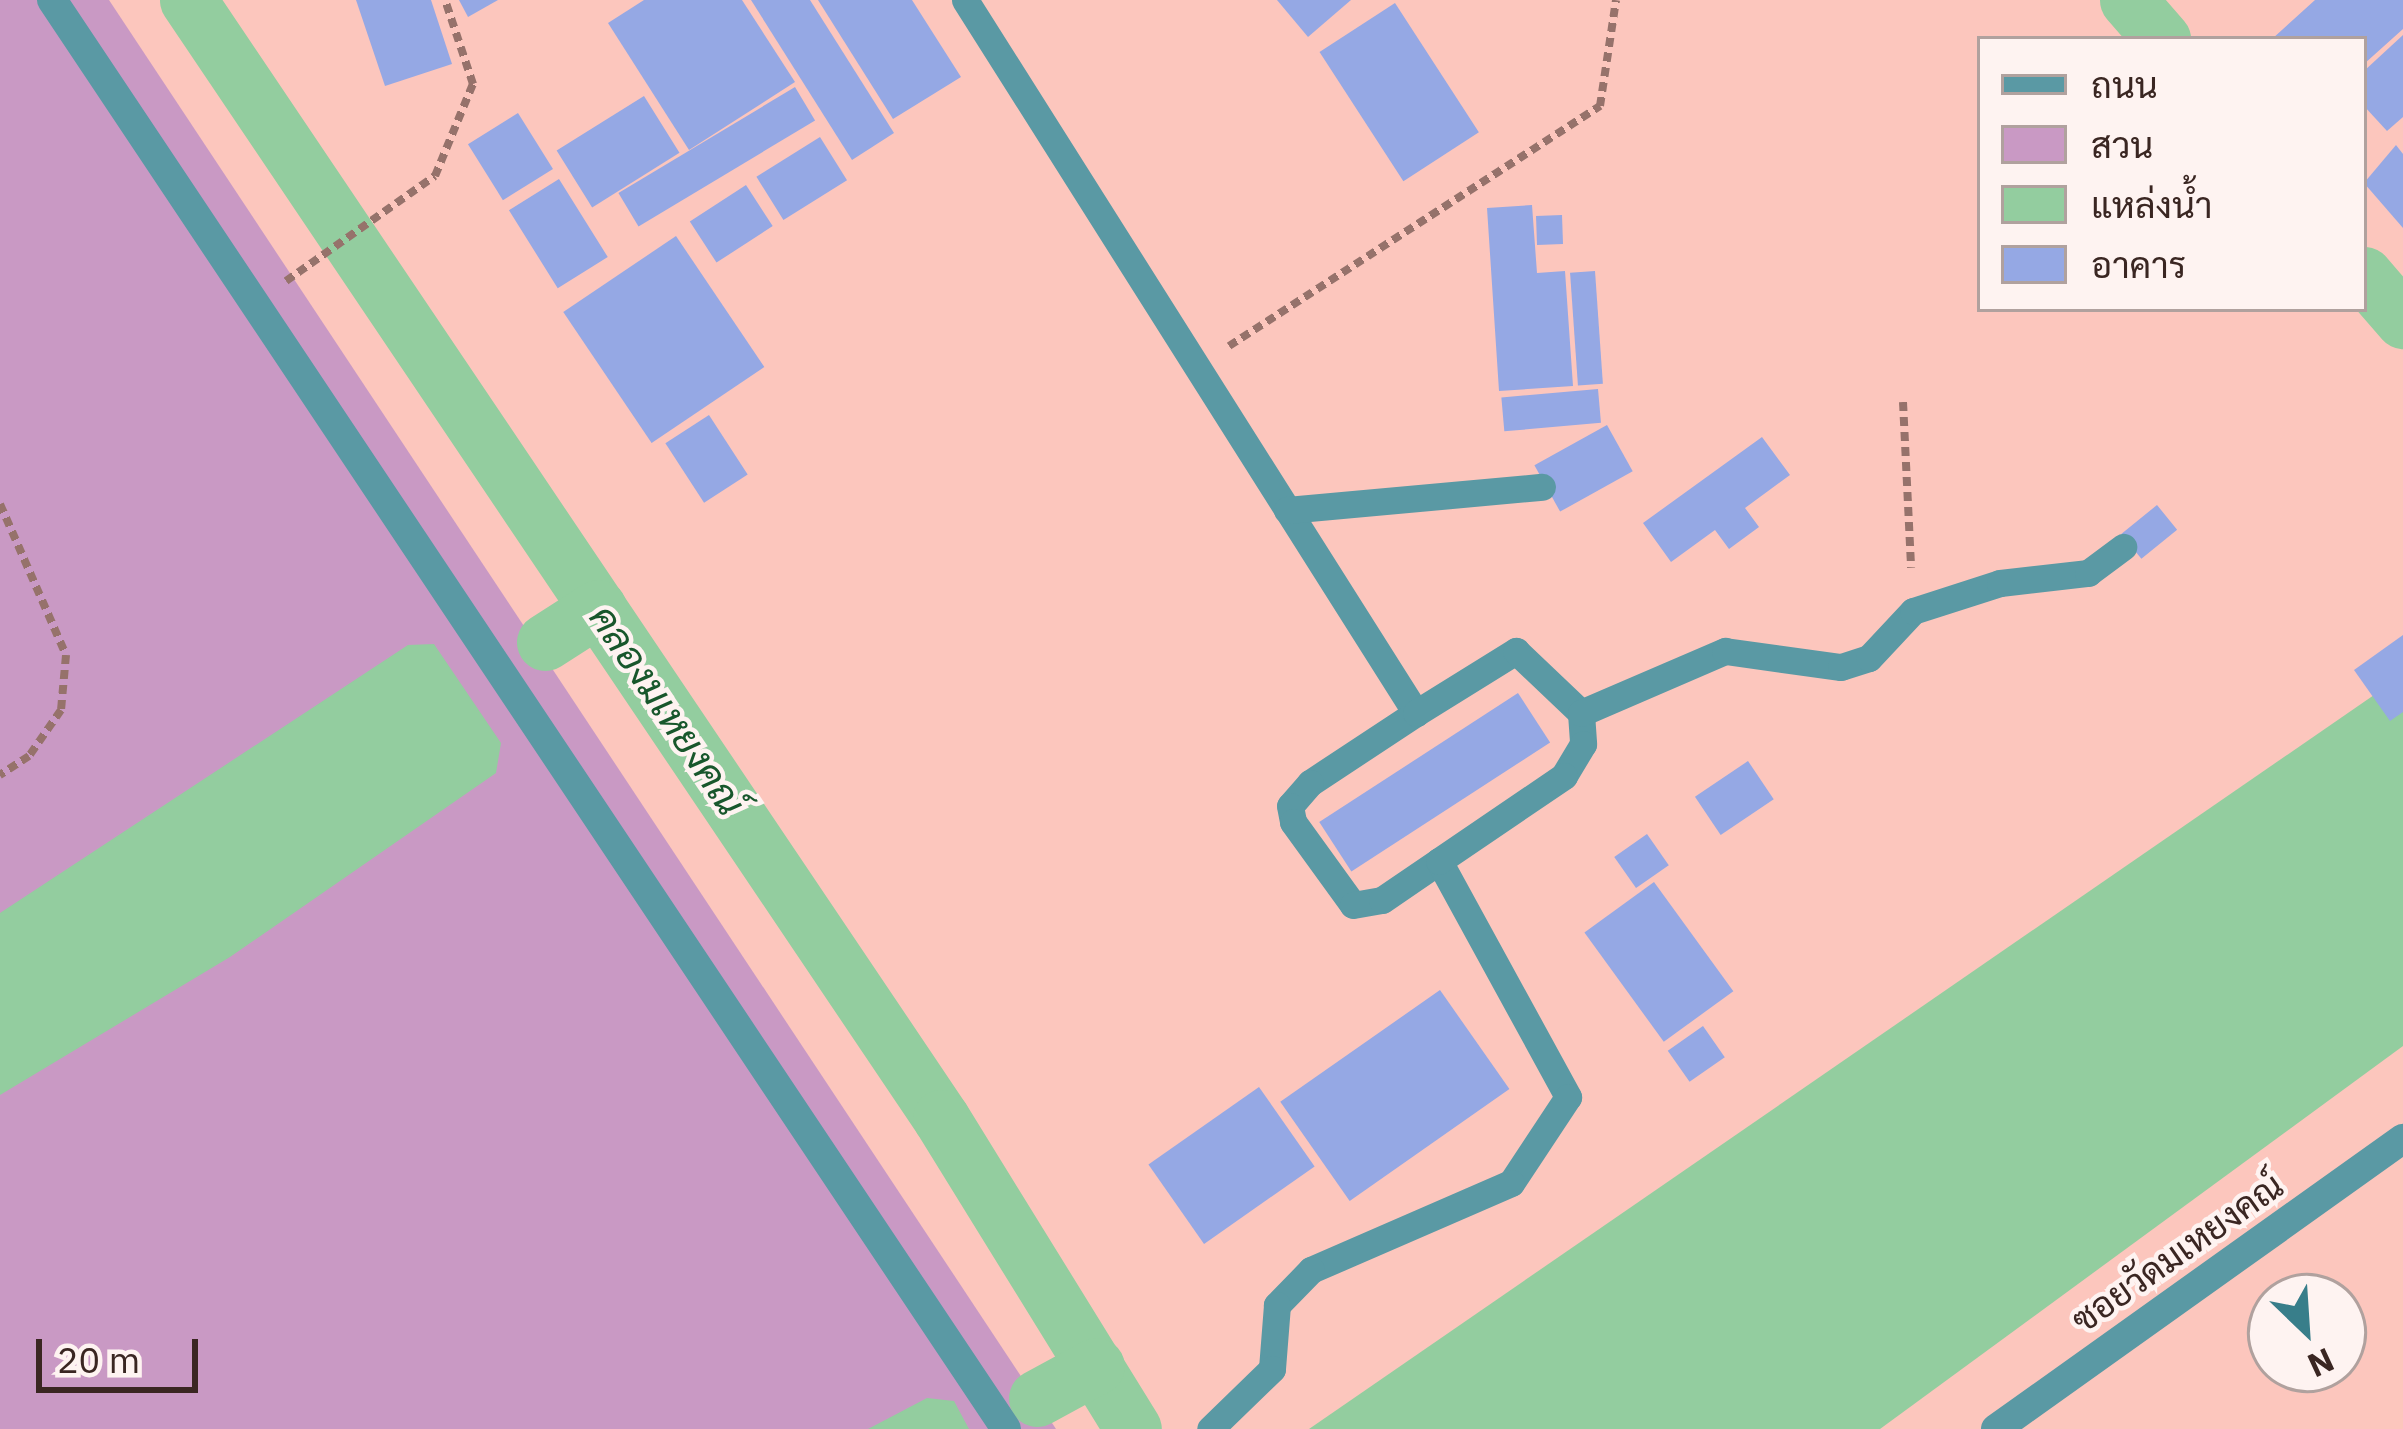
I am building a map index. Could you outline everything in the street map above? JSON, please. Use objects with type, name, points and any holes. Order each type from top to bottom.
[{"type":"street","points":[[52,0],[1006,1429]]},
{"type":"street","name":"ซอยวัดมเหยงคณ์","points":[[1996,1429],[2403,1139]]},
{"type":"lane","points":[[965,0],[1416,713]]},
{"type":"lane","points":[[1287,509],[1542,487]]},
{"type":"lane","points":[[1581,713],[1726,651],[1841,667],[1869,658],[1913,611],[2000,583],[2088,573],[2123,547]]},
{"type":"lane","points":[[1516,651],[1581,713],[1583,743],[1564,776],[1382,901],[1353,905],[1290,806],[1416,713],[1516,651]]},
{"type":"lane","points":[[1217,1422],[1272,1369],[1277,1305],[1311,1270],[1511,1183],[1568,1097],[1438,861]]},
{"type":"path","points":[[304,268],[435,176],[473,84],[445,0]]},
{"type":"path","points":[[1197,367],[1600,106],[1616,0]]},
{"type":"path","points":[[1903,402],[1913,611]]},
{"type":"path","points":[[0,503],[66,655],[61,710],[29,756],[0,775]]},
{"type":"green space","points":[[0,0],[109,0],[1056,1429],[0,1429]]},
{"type":"water","points":[[434,644],[501,743],[496,773],[230,957],[0,1095],[0,913],[408,645]]},
{"type":"water","points":[[2403,675],[2403,1046],[1880,1429],[1309,1429]]},
{"type":"water","points":[[927,1398],[954,1401],[969,1429],[868,1429]]},
{"type":"building","points":[[356,0],[431,0],[452,64],[385,86]]},
{"type":"building","points":[[459,0],[498,0],[468,17]]},
{"type":"building","points":[[644,0],[742,0],[795,82],[689,150],[608,23]]},
{"type":"building","points":[[751,0],[810,0],[894,133],[852,160]]},
{"type":"building","points":[[818,0],[912,0],[961,77],[893,119]]},
{"type":"building","points":[[1277,0],[1351,0],[1308,37]]},
{"type":"building","points":[[2315,0],[2403,0],[2403,29],[2367,61],[2367,36],[2275,36]]},
{"type":"building","points":[[1395,3],[1479,132],[1403,181],[1320,52]]},
{"type":"building","points":[[2403,35],[2403,117],[2387,131],[2367,109],[2367,68]]},
{"type":"building","points":[[795,87],[815,120],[639,227],[618,193]]},
{"type":"building","points":[[644,96],[680,153],[592,207],[557,151]]},
{"type":"building","points":[[518,113],[553,169],[503,200],[468,144]]},
{"type":"building","points":[[820,137],[847,180],[783,220],[756,177]]},
{"type":"building","points":[[2396,145],[2403,154],[2403,228],[2367,186],[2367,179]]},
{"type":"building","points":[[559,179],[608,257],[558,288],[509,210]]},
{"type":"building","points":[[746,185],[773,226],[716,263],[690,221]]},
{"type":"building","points":[[1532,205],[1537,273],[1565,271],[1573,386],[1499,391],[1487,208]]},
{"type":"building","points":[[1562,215],[1563,244],[1537,245],[1536,216]]},
{"type":"building","points":[[676,236],[764,367],[652,443],[563,312]]},
{"type":"building","points":[[1595,271],[1603,384],[1578,385],[1570,273]]},
{"type":"building","points":[[1598,389],[1601,423],[1504,431],[1501,397]]},
{"type":"building","points":[[709,415],[748,475],[704,503],[665,443]]},
{"type":"building","points":[[1607,425],[1633,471],[1560,512],[1534,465]]},
{"type":"building","points":[[1762,437],[1790,475],[1745,508],[1759,527],[1729,549],[1715,530],[1671,562],[1643,523]]},
{"type":"building","points":[[2157,505],[2177,530],[2141,559],[2121,534]]},
{"type":"building","points":[[2403,635],[2403,712],[2390,721],[2354,670]]},
{"type":"building","points":[[1518,693],[1550,742],[1351,872],[1319,822]]},
{"type":"building","points":[[1748,761],[1774,799],[1721,835],[1695,797]]},
{"type":"building","points":[[1647,834],[1669,865],[1636,888],[1614,857]]},
{"type":"building","points":[[1654,882],[1733,991],[1664,1042],[1584,933]]},
{"type":"building","points":[[1440,990],[1509,1089],[1350,1201],[1280,1102]]},
{"type":"building","points":[[1703,1026],[1725,1057],[1690,1082],[1668,1051]]},
{"type":"building","points":[[1259,1087],[1315,1166],[1204,1244],[1148,1164]]},
{"type":"waterway","name":"คลองมเหยงคณ์","points":[[188,0],[941,1118],[1133,1429]]},
{"type":"waterway","points":[[2128,0],[2159,36]]},
{"type":"waterway","points":[[2367,278],[2403,320]]},
{"type":"waterway","points":[[545,642],[598,608]]},
{"type":"waterway","points":[[1037,1398],[1096,1366]]}]
